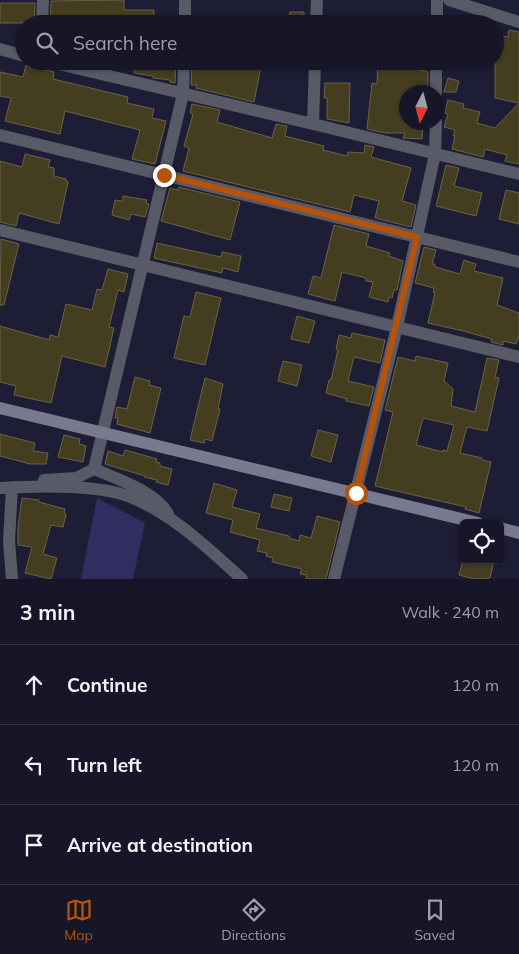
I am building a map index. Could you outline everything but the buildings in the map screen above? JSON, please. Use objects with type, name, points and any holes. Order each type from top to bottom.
[{"type":"street","points":[[42,15],[43,0]]},
{"type":"street","points":[[185,0],[185,15]]},
{"type":"street","points":[[316,15],[317,0]]},
{"type":"street","points":[[437,0],[437,15]]},
{"type":"street","points":[[449,0],[497,15]]},
{"type":"street","points":[[504,17],[519,22]]},
{"type":"street","points":[[0,50],[15,54]]},
{"type":"street","points":[[83,70],[519,174]]},
{"type":"street","points":[[94,469],[183,94],[184,70]]},
{"type":"street","points":[[313,124],[315,70]]},
{"type":"street","points":[[436,70],[436,85]]},
{"type":"street","points":[[334,579],[397,327],[435,154],[436,130]]},
{"type":"street","points":[[0,135],[519,262]]},
{"type":"street","points":[[0,230],[519,357]]},
{"type":"street","points":[[0,408],[462,519]]},
{"type":"street","points":[[6,488],[41,480],[76,478],[94,469],[125,482],[154,499],[168,512],[168,519]]},
{"type":"street","points":[[6,488],[89,488],[118,493],[143,503],[168,519],[204,544],[242,579]]},
{"type":"street","points":[[6,488],[12,579]]},
{"type":"street","points":[[504,529],[519,533]]},
{"type":"shaded area","points":[[97,498],[145,523],[133,579],[81,579]]},
{"type":"route","points":[[164,175],[417,237],[356,493]]}]
